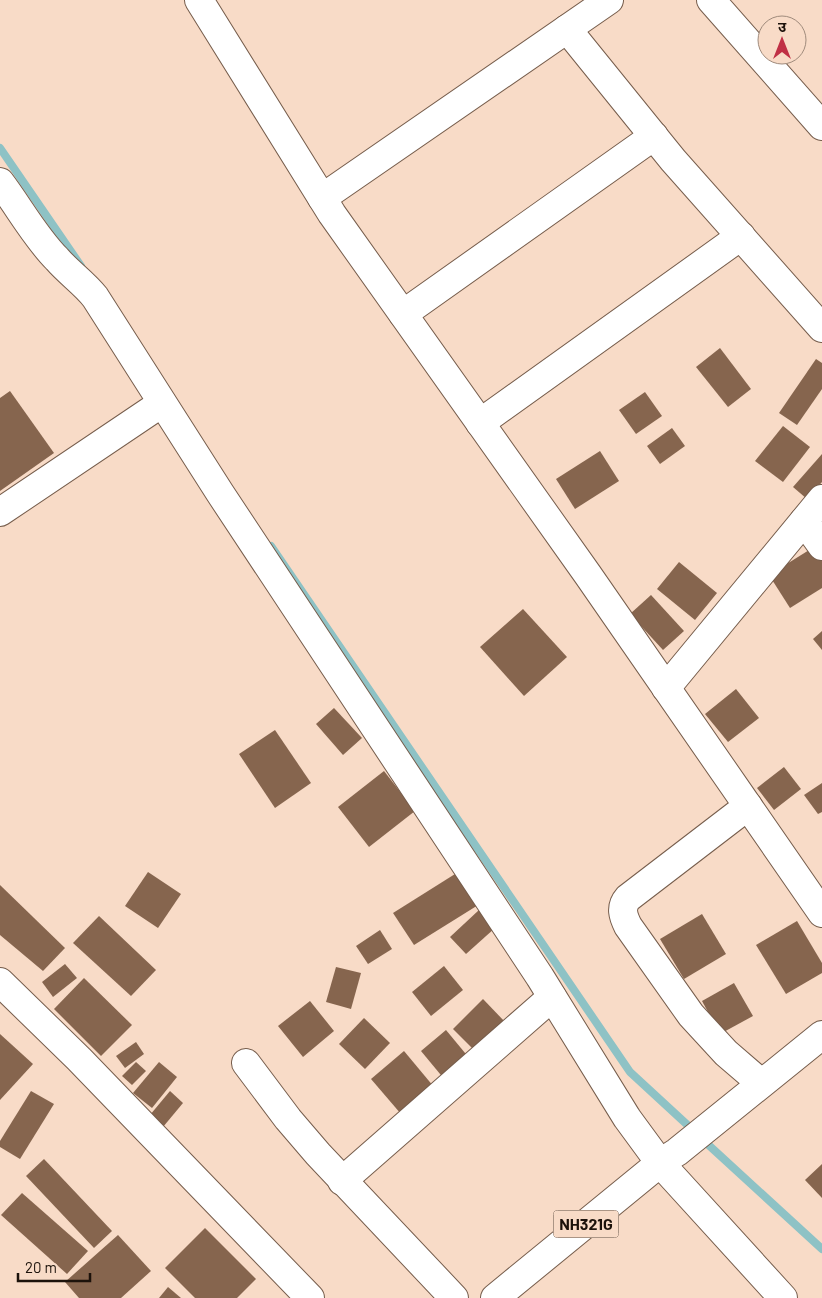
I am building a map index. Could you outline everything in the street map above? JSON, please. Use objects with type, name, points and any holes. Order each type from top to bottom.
[{"type":"main road","points":[[198,0],[322,198],[822,913]]},
{"type":"main road","points":[[322,198],[609,0]]},
{"type":"main road","points":[[711,0],[822,126]]},
{"type":"main road","points":[[567,29],[654,136],[822,328]]},
{"type":"main road","points":[[403,314],[654,136]]},
{"type":"main road","points":[[0,182],[57,260],[87,287],[95,297],[220,493],[552,997],[627,1118],[668,1158],[783,1298]]},
{"type":"main road","points":[[480,424],[741,236]]},
{"type":"main road","points":[[0,512],[162,403]]},
{"type":"main road","points":[[666,688],[822,499]]},
{"type":"main road","points":[[804,521],[822,546]]},
{"type":"main road","points":[[748,806],[628,898],[622,907],[622,913],[628,926],[691,1015],[756,1087]]},
{"type":"main road","points":[[0,982],[79,1060],[310,1298]]},
{"type":"main road","points":[[342,1181],[552,997]]},
{"type":"main road","name":"NH321G","points":[[495,1298],[822,1035]]},
{"type":"main road","points":[[246,1063],[288,1119],[342,1181],[454,1298]]},
{"type":"building","points":[[720,348],[751,389],[728,407],[696,367]]},
{"type":"building","points":[[816,359],[822,363],[822,389],[797,425],[779,413]]},
{"type":"building","points":[[10,391],[54,453],[0,491],[0,398]]},
{"type":"building","points":[[645,392],[662,416],[636,434],[619,410]]},
{"type":"building","points":[[783,426],[810,447],[783,482],[755,461]]},
{"type":"building","points":[[672,428],[685,446],[660,464],[647,446]]},
{"type":"building","points":[[600,451],[619,481],[575,509],[556,479]]},
{"type":"building","points":[[822,454],[822,482],[807,499],[793,487]]},
{"type":"building","points":[[814,547],[822,560],[822,588],[790,608],[769,575]]},
{"type":"building","points":[[679,562],[717,593],[695,620],[657,589]]},
{"type":"building","points":[[651,595],[684,631],[663,650],[630,614]]},
{"type":"building","points":[[523,609],[567,657],[524,696],[480,647]]},
{"type":"building","points":[[822,631],[822,650],[813,639]]},
{"type":"building","points":[[736,689],[759,718],[728,742],[705,714]]},
{"type":"building","points":[[334,708],[362,738],[343,755],[316,724]]},
{"type":"building","points":[[275,730],[311,783],[275,808],[239,754]]},
{"type":"building","points":[[784,767],[801,789],[774,810],[757,788]]},
{"type":"building","points":[[384,771],[415,811],[369,847],[338,807]]},
{"type":"building","points":[[822,783],[822,812],[818,814],[804,795]]},
{"type":"building","points":[[463,869],[483,902],[414,945],[393,913]]},
{"type":"building","points":[[148,872],[181,894],[158,928],[125,906]]},
{"type":"building","points":[[0,885],[65,948],[43,971],[0,935]]},
{"type":"building","points":[[479,910],[495,928],[466,954],[450,937]]},
{"type":"building","points":[[702,914],[726,954],[684,979],[660,939]]},
{"type":"building","points":[[99,916],[156,970],[131,996],[73,943]]},
{"type":"building","points":[[797,921],[822,963],[822,973],[786,994],[756,945]]},
{"type":"building","points":[[380,930],[392,949],[368,964],[356,946]]},
{"type":"building","points":[[65,964],[77,978],[53,997],[42,982]]},
{"type":"building","points":[[444,966],[463,990],[431,1016],[412,992]]},
{"type":"building","points":[[336,967],[361,973],[351,1009],[326,1002]]},
{"type":"building","points":[[84,978],[132,1025],[101,1056],[54,1009]]},
{"type":"building","points":[[734,983],[753,1016],[720,1034],[702,1001]]},
{"type":"building","points":[[483,999],[506,1023],[476,1052],[453,1029]]},
{"type":"building","points":[[310,1001],[334,1031],[303,1057],[278,1026]]},
{"type":"building","points":[[364,1018],[390,1043],[365,1069],[339,1044]]},
{"type":"building","points":[[446,1030],[470,1059],[445,1080],[421,1051]]},
{"type":"building","points":[[0,1034],[33,1064],[0,1100]]},
{"type":"building","points":[[136,1042],[144,1054],[125,1068],[116,1056]]},
{"type":"building","points":[[404,1051],[434,1087],[401,1114],[371,1079]]},
{"type":"building","points":[[136,1062],[146,1071],[132,1085],[122,1076]]},
{"type":"building","points":[[159,1062],[177,1077],[152,1108],[133,1093]]},
{"type":"building","points":[[31,1091],[54,1104],[20,1159],[0,1147],[0,1141]]},
{"type":"building","points":[[170,1091],[183,1103],[163,1127],[150,1115]]},
{"type":"building","points":[[44,1159],[112,1231],[94,1248],[26,1176]]},
{"type":"building","points":[[822,1164],[822,1198],[805,1180]]},
{"type":"building","points":[[22,1193],[88,1251],[67,1274],[1,1215]]},
{"type":"building","points":[[205,1228],[256,1279],[237,1298],[195,1298],[165,1268]]},
{"type":"building","points":[[118,1235],[151,1271],[121,1298],[79,1298],[65,1282]]},
{"type":"building","points":[[168,1287],[181,1298],[159,1298]]},
{"type":"waterway","points":[[0,148],[81,266]]},
{"type":"waterway","points":[[271,546],[630,1072],[694,1131]]},
{"type":"waterway","points":[[702,1139],[822,1249]]}]
